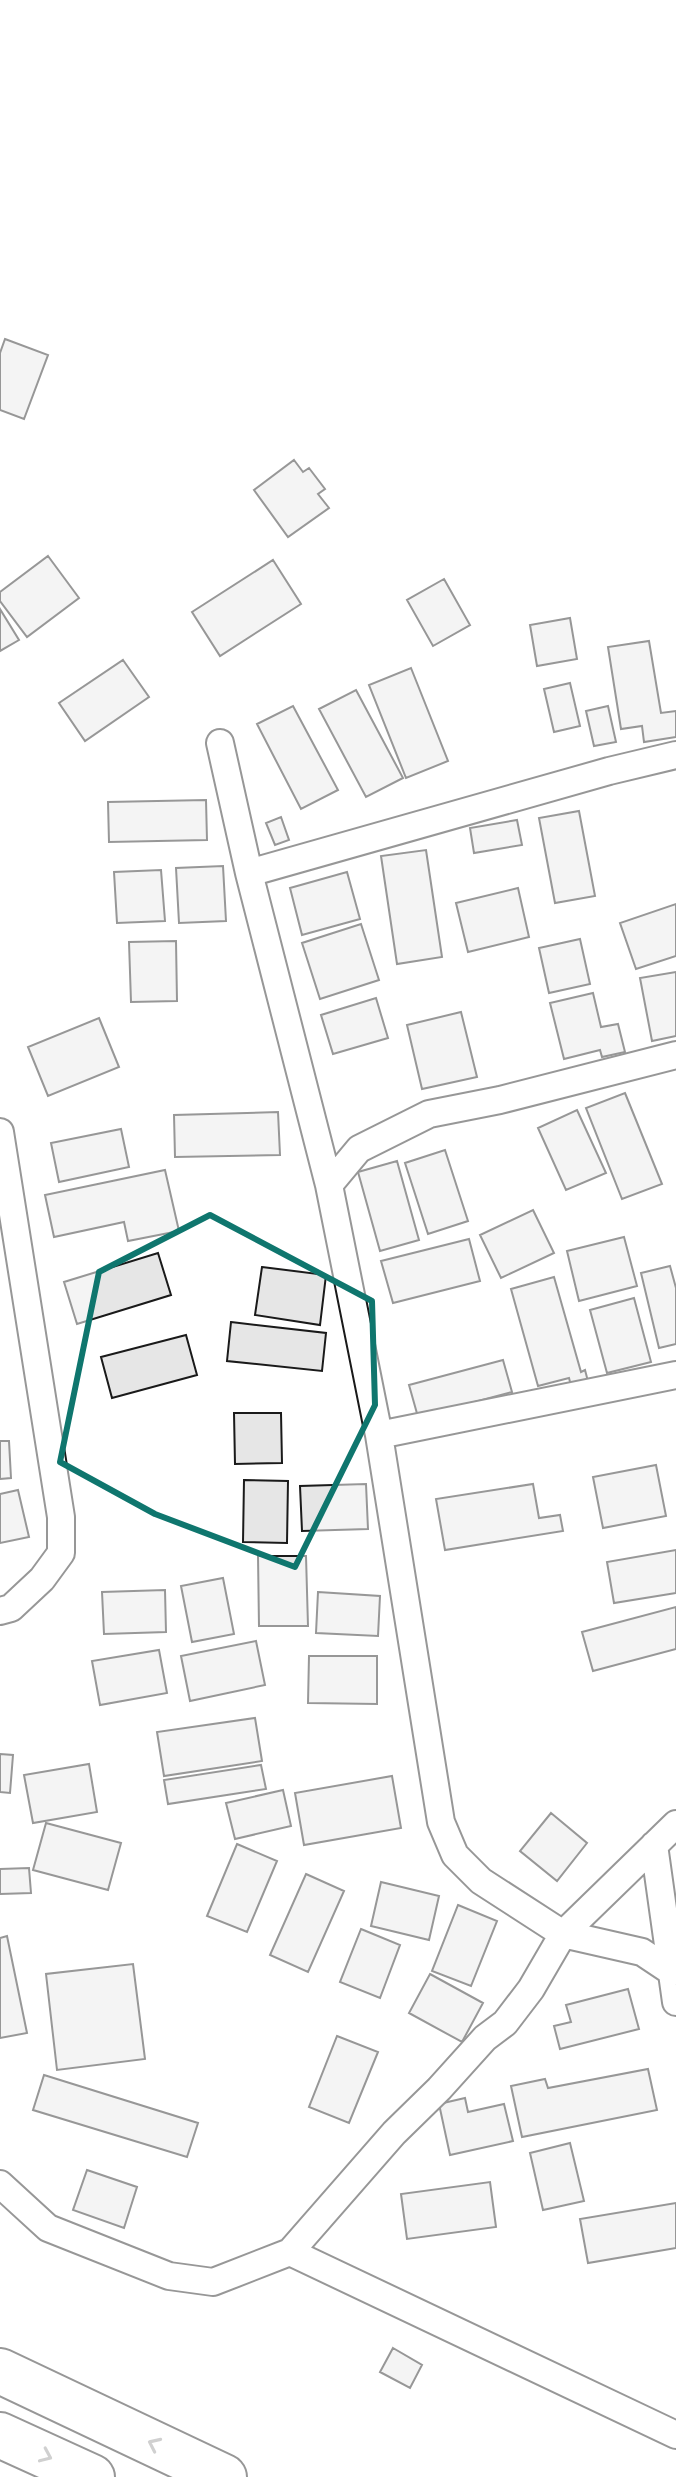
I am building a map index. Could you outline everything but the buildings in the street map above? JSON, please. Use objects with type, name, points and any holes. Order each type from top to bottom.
[{"type":"highway","points":[[0,2371],[224,2477]]},
{"type":"highway","points":[[0,2435],[92,2477]]},
{"type":"street","points":[[220,743],[249,873],[329,1185],[379,1435],[441,1822],[455,1855],[481,1881],[563,1934],[642,1952],[672,1972]]},
{"type":"street","points":[[249,873],[609,771],[676,755]]},
{"type":"street","points":[[329,1185],[359,1149],[429,1114],[500,1100],[676,1055]]},
{"type":"street","points":[[0,1132],[61,1517],[61,1553],[42,1579],[11,1608],[0,1611]]},
{"type":"street","points":[[379,1435],[676,1375]]},
{"type":"street","points":[[0,2184],[48,2228],[169,2276],[213,2282],[290,2252],[394,2133],[485,2038],[505,2023],[531,1989],[563,1934],[676,1824]]},
{"type":"street","points":[[654,1845],[676,2002]]},
{"type":"street","points":[[290,2252],[676,2435]]},
{"type":"highlighted area","points":[[210,1215],[372,1301],[375,1405],[295,1567],[155,1514],[60,1462],[99,1272]]}]
